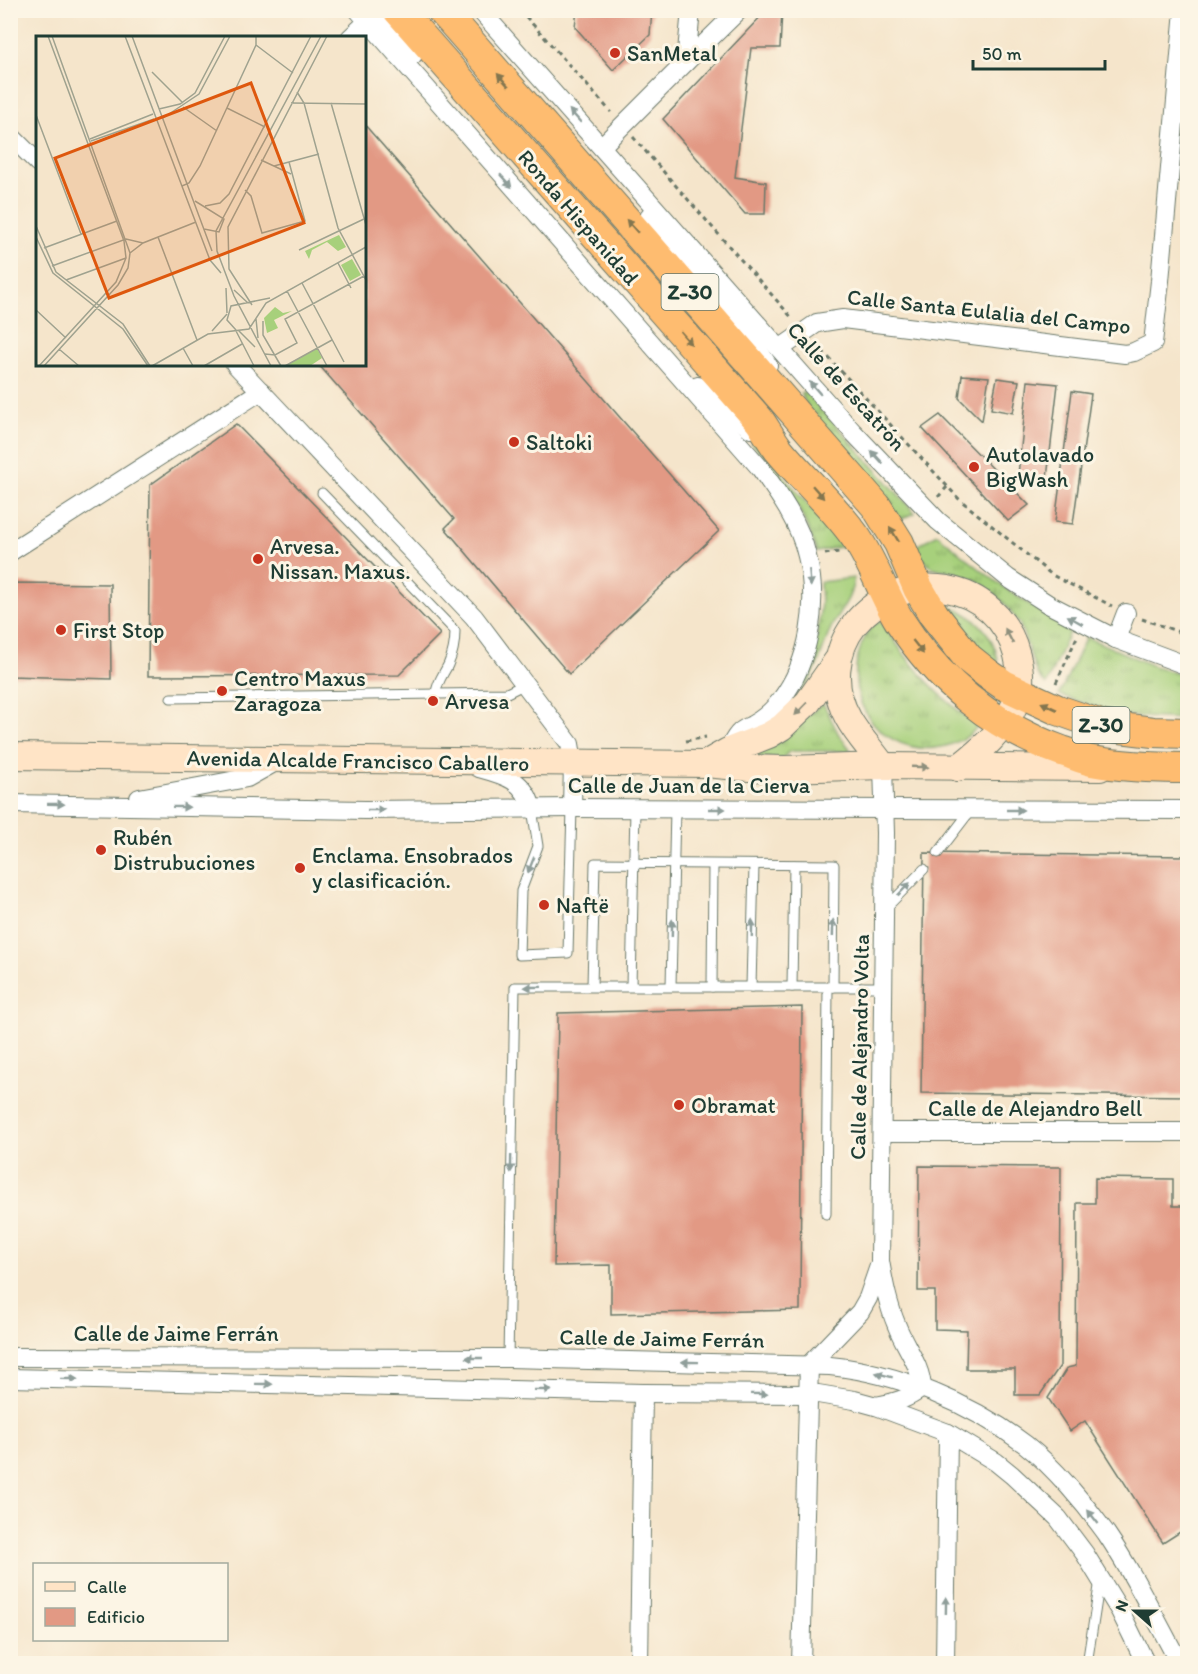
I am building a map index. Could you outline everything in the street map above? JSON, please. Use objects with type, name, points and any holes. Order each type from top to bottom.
[{"type":"highway","name":"Ronda Hispanidad","points":[[398,10],[759,420],[779,449],[857,539],[886,597],[912,640],[964,697],[1026,737],[1091,761],[1145,768],[1188,768]]},
{"type":"highway","name":"Ronda Hispanidad","points":[[442,10],[876,506],[899,543],[918,588],[934,615],[968,658],[988,674],[1020,693],[1058,710],[1104,726],[1153,732],[1188,733]]},
{"type":"main road","points":[[705,764],[720,743],[754,742],[782,727],[808,702],[836,662],[853,627],[869,610],[886,597],[918,588],[934,587],[977,600],[995,615],[1009,633],[1015,647],[1020,678],[1020,693],[1004,724],[981,749],[958,768]]},
{"type":"main road","points":[[836,662],[838,686],[844,710],[883,766]]},
{"type":"main road","name":"Avenida Alcalde Francisco Caballero","points":[[10,756],[705,764],[785,769],[883,766]]},
{"type":"main road","name":"Ronda Hispanidad","points":[[883,766],[1145,768]]},
{"type":"street","name":"Calle de Escatrón","points":[[461,10],[528,65]]},
{"type":"street","name":"Calle de Escatrón","points":[[480,10],[853,432],[938,521],[981,557],[1028,591],[1083,624],[1188,666]]},
{"type":"street","points":[[686,62],[692,10]]},
{"type":"street","points":[[602,146],[739,10]]},
{"type":"street","name":"Calle Santa Eulalia del Campo","points":[[781,348],[817,323],[843,319],[1125,354],[1153,343],[1184,10]]},
{"type":"street","points":[[351,36],[367,14],[481,153],[768,479],[792,517],[808,557],[812,596],[808,637],[799,667],[781,699],[764,717],[720,743]]},
{"type":"street","points":[[10,135],[36,161]]},
{"type":"street","name":"Ronda Hispanidad","points":[[630,180],[666,240],[750,337],[804,422]]},
{"type":"street","points":[[237,366],[474,617],[525,684],[570,744],[573,762],[572,808]]},
{"type":"street","points":[[674,370],[711,395],[750,429],[779,449]]},
{"type":"street","points":[[10,552],[261,391]]},
{"type":"street","points":[[1116,639],[1126,613]]},
{"type":"street","points":[[102,805],[247,778],[282,759]]},
{"type":"street","points":[[451,761],[503,774],[520,785],[530,799],[532,808]]},
{"type":"street","name":"Calle de Alejandro Volta","points":[[883,766],[885,910],[880,1262],[889,1307],[918,1368],[922,1388]]},
{"type":"street","name":"Calle de Juan de la Cierva","points":[[10,804],[365,810],[532,808],[1188,810]]},
{"type":"street","points":[[885,833],[914,809]]},
{"type":"street","name":"Calle de Alejandro Bell","points":[[882,1132],[1188,1132]]},
{"type":"street","name":"Calle de Alejandro Volta","points":[[808,1365],[860,1312],[880,1262]]},
{"type":"street","name":"Calle de Jaime Ferrán","points":[[10,1357],[508,1358],[808,1365],[852,1368],[876,1373],[922,1388],[976,1414],[1026,1446],[1074,1492],[1106,1533],[1180,1664]]},
{"type":"street","points":[[801,1664],[808,1365]]},
{"type":"street","name":"Calle de Jaime Ferrán","points":[[10,1378],[643,1393],[806,1394],[835,1396],[876,1406],[948,1433],[996,1462],[1038,1499],[1070,1533],[1100,1576],[1146,1664]]},
{"type":"street","points":[[876,1406],[899,1402],[922,1388]]},
{"type":"street","points":[[639,1664],[643,1393]]},
{"type":"street","points":[[945,1664],[948,1433]]},
{"type":"lane","points":[[322,493],[455,631],[455,646],[437,685],[436,693]]},
{"type":"lane","points":[[171,698],[507,693],[525,684]]},
{"type":"lane","points":[[532,808],[538,846],[521,891],[519,955],[568,953],[572,808]]},
{"type":"lane","points":[[631,986],[634,809]]},
{"type":"lane","points":[[671,986],[675,809]]},
{"type":"lane","points":[[938,853],[971,810]]},
{"type":"lane","points":[[592,986],[595,863],[834,865],[826,1214]]},
{"type":"lane","points":[[712,987],[713,865]]},
{"type":"lane","points":[[751,987],[754,865]]},
{"type":"lane","points":[[792,987],[794,865]]},
{"type":"lane","points":[[885,910],[924,869]]},
{"type":"lane","points":[[508,1358],[515,987],[883,987]]},
{"type":"lane","points":[[1087,1664],[1100,1576]]},
{"type":"path","points":[[520,10],[712,229],[959,499],[1052,575],[1126,613],[1188,635]]},
{"type":"path","points":[[682,742],[720,743]]},
{"type":"green space","points":[[804,392],[915,513],[898,521],[812,417],[801,393]]},
{"type":"green space","points":[[755,442],[843,546],[817,552],[798,507],[782,482],[752,444]]},
{"type":"green space","points":[[937,534],[1018,597],[1071,628],[1046,685],[1037,674],[1020,624],[1006,605],[976,580],[955,572],[934,568],[920,558],[913,548]]},
{"type":"green space","points":[[854,578],[848,598],[831,628],[814,673],[803,688],[797,692],[817,638],[821,603],[820,582]]},
{"type":"green space","points":[[940,604],[961,611],[978,623],[991,640],[998,660],[996,662],[985,655]]},
{"type":"green space","points":[[879,621],[936,691],[977,725],[970,734],[952,744],[931,748],[911,747],[894,740],[878,728],[867,714],[859,696],[856,677],[858,656],[863,641]]},
{"type":"green space","points":[[1086,637],[1151,665],[1187,677],[1187,719],[1140,717],[1111,712],[1059,695]]},
{"type":"green space","points":[[824,705],[839,735],[850,749],[848,751],[790,751],[780,760],[753,757]]},
{"type":"building","name":"SanMetal","points":[[577,10],[652,10],[650,35],[613,70],[575,27]]},
{"type":"building","points":[[767,10],[782,10],[780,48],[751,48],[735,177],[766,182],[765,214],[745,214],[663,119]]},
{"type":"building","name":"Saltoki","points":[[366,126],[719,531],[569,674],[445,528],[454,519],[320,366],[366,366]]},
{"type":"building","name":"Autolavado BigWash","points":[[962,375],[989,377],[982,421],[959,398]]},
{"type":"building","name":"Autolavado BigWash","points":[[997,378],[1019,381],[1013,413],[991,409]]},
{"type":"building","name":"Autolavado BigWash","points":[[1028,381],[1058,384],[1047,478],[1018,475]]},
{"type":"building","name":"Autolavado BigWash","points":[[1072,391],[1091,394],[1073,524],[1055,522]]},
{"type":"building","name":"Autolavado BigWash","points":[[940,415],[1029,505],[1008,521],[922,428]]},
{"type":"building","name":"Arvesa. Nissan. Maxus.","points":[[236,424],[440,634],[399,675],[148,676],[150,485]]},
{"type":"building","name":"First Stop","points":[[10,583],[110,584],[111,679],[10,676]]},
{"type":"building","points":[[924,853],[1188,856],[1188,1096],[921,1093]]},
{"type":"building","name":"Obramat","points":[[802,1007],[800,1310],[611,1314],[611,1265],[554,1266],[558,1013]]},
{"type":"building","points":[[919,1166],[1061,1167],[1060,1366],[1040,1395],[1015,1395],[1015,1369],[966,1369],[967,1330],[935,1329],[935,1291],[918,1291]]},
{"type":"building","points":[[1095,1178],[1173,1179],[1173,1206],[1188,1206],[1188,1527],[1163,1543],[1085,1421],[1070,1431],[1048,1398],[1067,1368],[1076,1366],[1077,1203],[1095,1203]]},
{"type":"place","name":"SanMetal","points":[[615,53]]},
{"type":"place","name":"Saltoki","points":[[514,442]]},
{"type":"place","name":"Autolavado BigWash","points":[[974,467]]},
{"type":"place","name":"Arvesa. Nissan. Maxus.","points":[[258,559]]},
{"type":"place","name":"First Stop","points":[[61,630]]},
{"type":"place","name":"Centro Maxus Zaragoza","points":[[222,691]]},
{"type":"place","name":"Arvesa","points":[[433,701]]},
{"type":"place","name":"Rubén Distrubuciones","points":[[101,850]]},
{"type":"place","name":"Enclama. Ensobrados y clasificación.","points":[[300,868]]},
{"type":"place","name":"Naftë","points":[[544,905]]},
{"type":"place","name":"Obramat","points":[[679,1105]]}]
